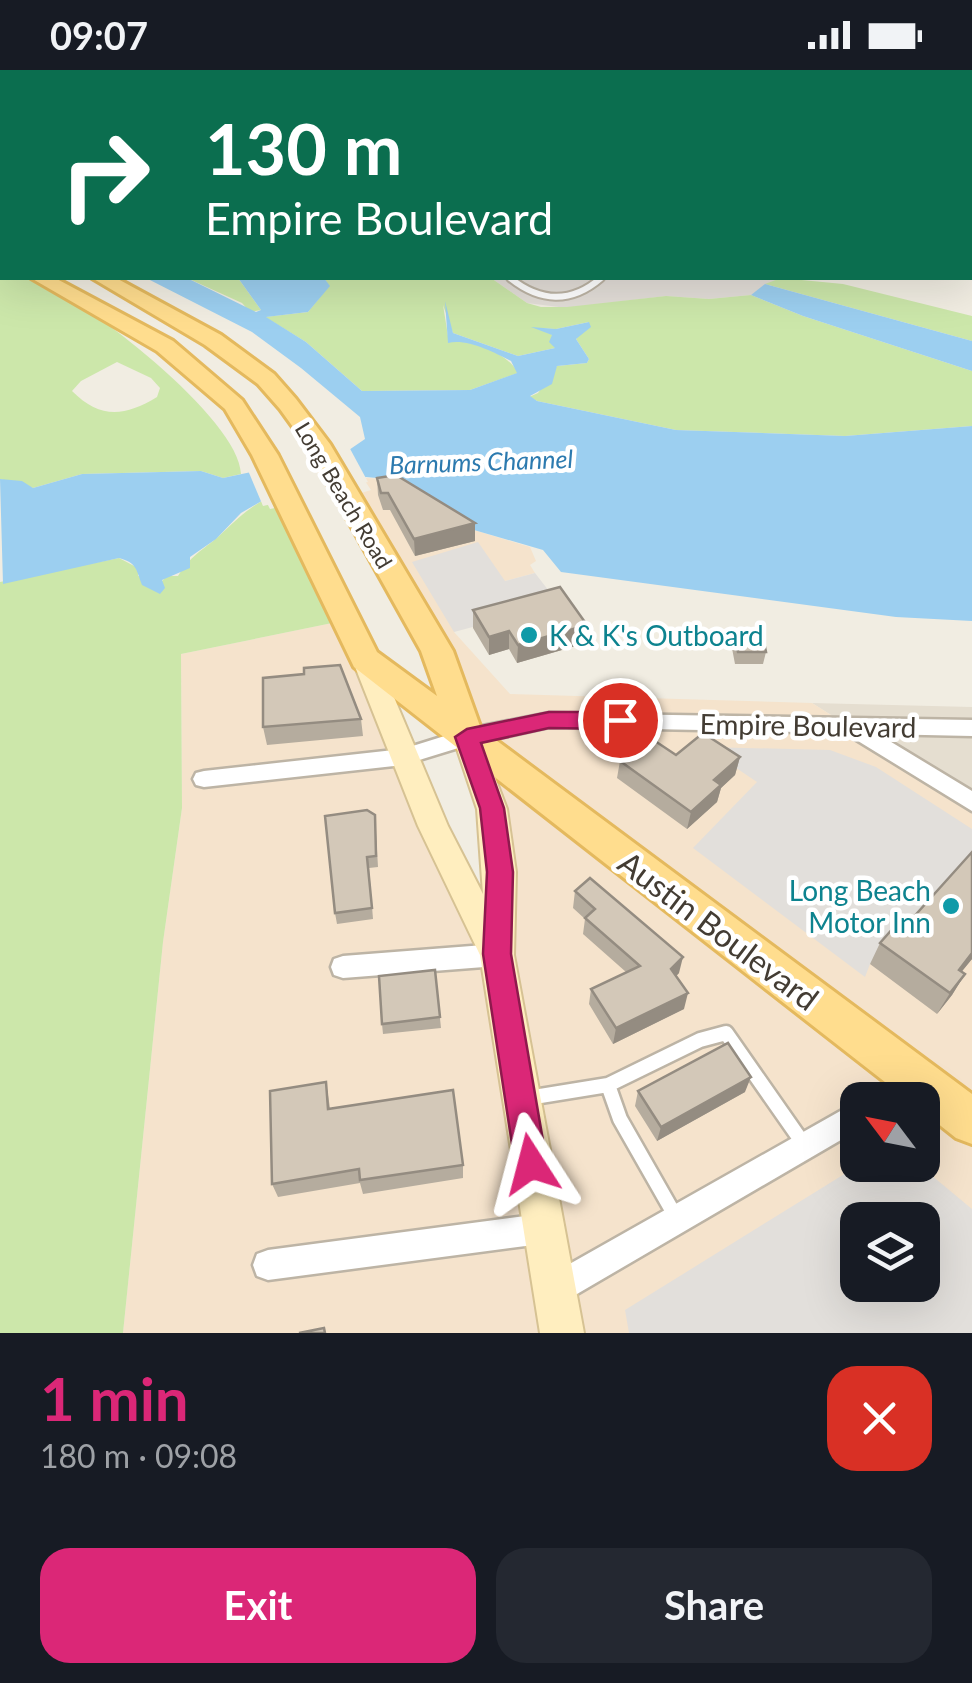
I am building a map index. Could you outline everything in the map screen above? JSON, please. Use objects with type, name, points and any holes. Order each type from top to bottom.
[{"type":"main road","name":"Long Beach Road","points":[[52,280],[165,346],[234,405],[265,456],[365,659],[403,758],[497,954]]},
{"type":"main road","name":"Long Beach Road","points":[[105,280],[242,359],[288,404],[318,444],[437,651],[492,808],[500,872],[497,954],[541,1229],[562,1333]]},
{"type":"main road","name":"Long Beach Road","points":[[365,659],[467,737]]},
{"type":"main road","name":"Austin Boulevard","points":[[467,737],[888,1082]]},
{"type":"main road","name":"Austin Boulevard","points":[[940,1108],[972,1122]]},
{"type":"street","name":"Empire Boulevard","points":[[204,779],[403,758],[467,737],[564,719],[972,728]]},
{"type":"street","points":[[848,725],[972,802]]},
{"type":"street","points":[[343,967],[497,954]]},
{"type":"street","points":[[554,1290],[840,1125]]},
{"type":"street","points":[[268,1265],[541,1229]]},
{"type":"lane","points":[[513,280],[537,298],[558,299],[577,294],[598,280]]},
{"type":"lane","points":[[521,1100],[608,1085],[700,1040],[726,1033],[806,1146]]},
{"type":"lane","points":[[608,1085],[620,1119],[678,1220]]},
{"type":"shaded area","points":[[494,280],[777,280],[751,295],[709,299],[666,296],[567,308],[527,303]]},
{"type":"shaded area","points":[[363,478],[388,479],[474,530],[530,547],[536,561],[530,565],[535,573],[505,581],[454,632],[510,694],[812,703],[972,804],[972,1333],[123,1333],[163,942],[182,808],[181,654],[342,621],[498,954],[498,870],[463,732],[369,552],[358,494],[371,490]]},
{"type":"shaded area","points":[[478,542],[505,581],[535,573],[559,604],[454,632],[412,562]]},
{"type":"shaded area","points":[[812,703],[972,707],[972,804]]},
{"type":"shaded area","points":[[705,747],[830,750],[876,767],[972,829],[972,852],[870,964],[865,977],[693,848],[757,782]]},
{"type":"shaded area","points":[[840,1177],[840,1182],[939,1182],[972,1209],[972,1333],[629,1333],[625,1310]]},
{"type":"green space","points":[[0,280],[33,280],[57,291],[156,363],[215,423],[234,451],[241,474],[223,478],[201,471],[82,474],[33,488],[0,479]],"holes":[[[117,362],[151,378],[160,388],[157,397],[113,412],[92,407],[72,391],[81,381]]]},
{"type":"green space","points":[[191,280],[239,280],[261,310],[250,312],[242,303]]},
{"type":"green space","points":[[325,280],[494,280],[527,303],[541,307],[666,296],[709,299],[751,295],[972,371],[972,426],[845,436],[676,430],[537,401],[529,397],[538,393],[557,366],[587,363],[589,359],[576,339],[589,322],[556,329],[537,328],[553,335],[555,348],[518,356],[453,333],[443,305],[449,342],[488,349],[506,359],[518,373],[470,390],[362,391],[306,342],[265,317],[308,312],[329,286]]},
{"type":"green space","points":[[802,280],[843,284],[972,316],[972,341],[765,284]]},
{"type":"green space","points":[[265,499],[270,509],[285,506],[342,621],[181,654],[182,808],[163,942],[123,1333],[0,1333],[0,582],[119,558],[138,568],[138,576],[162,581],[167,576],[178,576],[197,554]]},
{"type":"water","name":"Barnums Channel","points":[[150,280],[191,280],[256,312],[261,310],[239,280],[326,280],[330,286],[308,312],[266,317],[306,342],[362,391],[470,390],[517,373],[511,361],[488,350],[463,342],[448,343],[445,301],[453,333],[518,356],[555,348],[549,342],[552,335],[531,327],[556,329],[589,322],[591,327],[576,339],[589,359],[587,363],[557,366],[552,384],[530,396],[537,401],[676,430],[845,436],[972,426],[972,621],[896,617],[561,572],[543,550],[474,530],[388,479],[366,477],[265,499],[241,513],[216,539],[190,557],[190,568],[162,580],[165,588],[160,594],[142,585],[133,565],[119,558],[3,584],[0,479],[22,481],[33,488],[82,474],[201,471],[223,478],[346,452],[365,439],[360,417],[252,332]]},
{"type":"water","points":[[765,284],[972,341],[972,371],[751,295]]},
{"type":"pier","points":[[348,445],[368,482],[263,506],[247,468]]},
{"type":"building","points":[[396,475],[475,523],[414,539],[388,493],[381,493],[377,478]]},
{"type":"building","points":[[560,587],[587,625],[518,645],[509,631],[489,637],[473,610]]},
{"type":"building","points":[[734,632],[762,632],[766,652],[738,652]]},
{"type":"building","points":[[340,665],[361,719],[263,727],[263,678],[304,674],[304,668]]},
{"type":"building","points":[[703,733],[740,757],[714,780],[721,785],[691,812],[620,761],[649,737],[676,755]]},
{"type":"building","points":[[367,810],[375,815],[376,856],[367,857],[372,908],[335,913],[325,816]]},
{"type":"building","name":"Long Beach Motor Inn","points":[[972,852],[972,953],[959,970],[965,974],[950,993],[880,943],[895,926],[901,931]]},
{"type":"building","points":[[590,878],[683,957],[671,969],[688,993],[616,1028],[591,989],[640,966],[585,918],[595,909],[575,891]]},
{"type":"building","points":[[435,970],[440,1017],[382,1024],[379,976]]},
{"type":"building","points":[[728,1043],[751,1077],[661,1127],[638,1091]]},
{"type":"building","points":[[326,1082],[328,1109],[453,1090],[463,1165],[360,1180],[359,1169],[272,1184],[270,1091]]},
{"type":"building","points":[[324,1328],[325,1333],[299,1333]]},
{"type":"place","name":"K & K's Outboard","points":[[529,635]]},
{"type":"place","name":"Long Beach Motor Inn","points":[[951,906]]},
{"type":"route","points":[[531,1164],[497,954],[500,872],[492,808],[467,737],[549,720],[620,720]]}]
